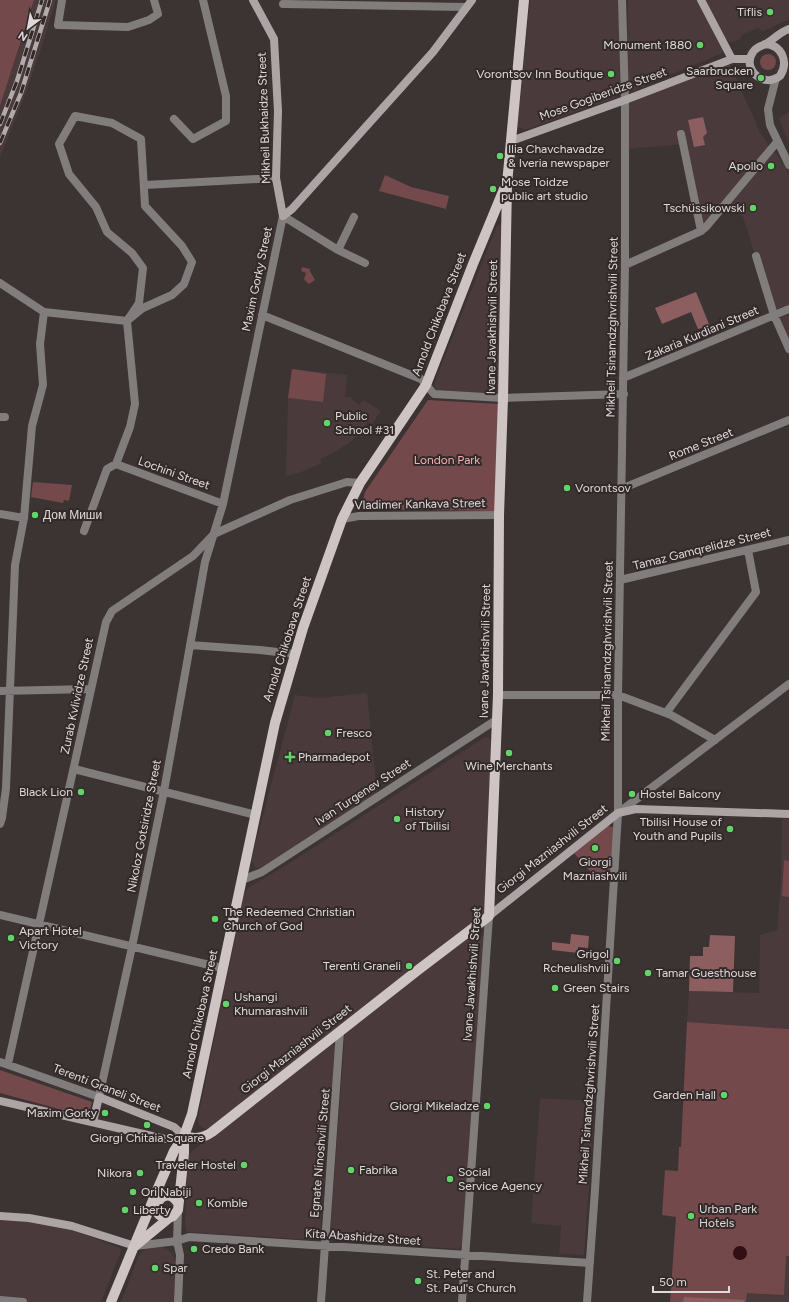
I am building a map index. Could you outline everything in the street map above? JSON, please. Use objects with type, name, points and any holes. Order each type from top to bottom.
[{"type":"main road","name":"Ivane Javakhishvili Street","points":[[489,916],[498,695],[499,515],[507,184],[524,0]]},
{"type":"main road","name":"Arnold Chikobava Street","points":[[179,1152],[191,1118],[275,723],[305,621],[342,519],[360,483],[426,385],[487,230],[507,184]]},
{"type":"main road","points":[[487,230],[497,221],[502,222],[506,226]]},
{"type":"main road","name":"Giorgi Mazniashvili Street","points":[[179,1152],[199,1138],[203,1138],[212,1132],[489,916]]},
{"type":"main road","points":[[191,1118],[193,1132],[199,1138]]},
{"type":"main road","points":[[184,1136],[199,1138]]},
{"type":"main road","points":[[134,1246],[173,1216],[178,1207],[182,1168],[179,1152]]},
{"type":"main road","points":[[111,1302],[134,1246],[179,1152]]},
{"type":"main road","points":[[159,1194],[173,1197],[178,1207]]},
{"type":"main road","points":[[159,1194],[156,1210],[161,1216],[169,1218]]},
{"type":"street","points":[[62,0],[58,25],[128,27],[149,20],[158,14],[154,0]]},
{"type":"street","points":[[174,119],[193,139],[226,121],[226,96],[203,0]]},
{"type":"street","name":"Mikheil Bukhaidze Street","points":[[253,0],[274,39],[278,110],[276,178],[283,216]]},
{"type":"street","name":"Maxim Gorky Street","points":[[214,534],[223,504],[283,216],[292,209],[433,52],[472,0]]},
{"type":"street","name":"Mikheil Tsinamdzghvrishvili Street","points":[[587,1302],[618,813],[618,695],[625,265],[625,100],[622,0]]},
{"type":"street","points":[[701,0],[732,59]]},
{"type":"street","points":[[283,4],[309,2],[406,3],[466,7]]},
{"type":"street","points":[[789,29],[755,49],[750,59],[751,70],[755,75],[764,80],[789,76]]},
{"type":"street","points":[[765,44],[772,44],[778,47],[787,56],[785,68],[778,77],[768,109],[770,125],[789,165]]},
{"type":"street","name":"Mose Gogiberidze Street","points":[[511,140],[625,100],[732,59],[750,59]]},
{"type":"street","points":[[0,283],[44,312],[127,321],[143,308],[172,295],[184,284],[192,262],[182,246],[145,206],[145,185],[141,139],[112,123],[75,116],[59,144],[69,174],[96,207],[107,232],[132,253],[143,268],[139,303],[127,321],[134,404],[130,427],[116,464],[107,469],[84,531]]},
{"type":"street","points":[[681,134],[701,231]]},
{"type":"street","points":[[625,265],[701,231],[706,227],[777,142]]},
{"type":"street","points":[[145,185],[276,178]]},
{"type":"street","points":[[283,216],[338,250],[366,262]]},
{"type":"street","points":[[338,250],[354,217]]},
{"type":"street","points":[[756,256],[774,315],[789,349]]},
{"type":"street","name":"Zakaria Kurdiani Street","points":[[623,378],[789,309]]},
{"type":"street","points":[[0,824],[6,788],[15,565],[24,518],[32,426],[43,385],[40,344],[44,312]]},
{"type":"street","points":[[262,315],[421,379],[434,394],[503,398],[624,394]]},
{"type":"street","name":"Rome Street","points":[[621,489],[789,420]]},
{"type":"street","name":"Lochini Street","points":[[116,464],[223,504]]},
{"type":"street","name":"Zurab Kvlividze Street","points":[[4,1063],[39,924],[106,622],[112,611],[193,556],[214,534],[290,500],[347,482],[360,483]]},
{"type":"street","points":[[0,514],[24,518]]},
{"type":"street","name":"Vladimer Kankava Street","points":[[342,519],[359,516],[499,515]]},
{"type":"street","name":"Nikoloz Gotsiridze Street","points":[[94,1122],[164,791],[205,562],[214,534]]},
{"type":"street","name":"Tamaz Gamqrelidze Street","points":[[620,580],[789,540]]},
{"type":"street","points":[[666,713],[756,592],[748,550]]},
{"type":"street","points":[[190,645],[295,654]]},
{"type":"street","name":"Giorgi Mazniashvili Street","points":[[489,916],[618,813],[789,684]]},
{"type":"street","points":[[0,691],[91,689]]},
{"type":"street","points":[[498,695],[618,695],[666,713],[715,740]]},
{"type":"street","name":"Ivan Turgenev Street","points":[[242,880],[262,872],[496,720]]},
{"type":"street","points":[[74,769],[256,815]]},
{"type":"street","points":[[618,813],[636,809],[789,814]]},
{"type":"street","points":[[0,915],[222,968]]},
{"type":"street","name":"Ivane Javakhishvili Street","points":[[462,1302],[489,916]]},
{"type":"street","name":"Egnate Ninoshvili Street","points":[[321,1302],[324,1247],[338,1081],[340,1031]]},
{"type":"street","name":"Terenti Graneli Street","points":[[4,1063],[174,1127],[184,1136]]},
{"type":"street","points":[[0,1100],[165,1139],[184,1136]]},
{"type":"street","points":[[165,1139],[170,1142],[179,1152]]},
{"type":"street","points":[[177,1240],[178,1207]]},
{"type":"street","points":[[0,1216],[29,1218],[72,1226],[134,1246]]},
{"type":"street","points":[[169,1218],[177,1240],[180,1255],[178,1302]]},
{"type":"street","name":"Kita Abashidze Street","points":[[134,1246],[189,1238],[590,1262]]},
{"type":"street","points":[[0,1300],[23,1302]]},
{"type":"shaded area","points":[[34,0],[56,0],[24,98],[0,157],[0,106]]},
{"type":"shaded area","points":[[530,0],[619,0],[620,89],[619,93],[614,98],[525,130],[517,127]]},
{"type":"shaded area","points":[[628,0],[697,0],[725,52],[627,93]]},
{"type":"shaded area","points":[[705,0],[789,0],[789,19],[762,32],[758,28],[741,35],[740,39],[736,41],[730,42],[726,39]]},
{"type":"shaded area","points":[[729,63],[760,132],[769,146],[708,221],[700,224],[685,144],[628,149],[628,103]]},
{"type":"shaded area","points":[[789,112],[789,144],[779,118]]},
{"type":"shaded area","points":[[703,117],[707,133],[703,137],[705,145],[694,147],[688,120]]},
{"type":"shaded area","points":[[773,152],[777,154],[789,174],[789,304],[775,310],[756,251],[754,252],[743,217],[728,205]]},
{"type":"shaded area","points":[[498,225],[501,225],[498,393],[437,391],[434,384]]},
{"type":"shaded area","points":[[696,292],[711,329],[704,332],[702,328],[698,329],[691,312],[662,324],[655,308]]},
{"type":"shaded area","points":[[789,314],[789,348],[778,319]]},
{"type":"shaded area","name":"Public School #31","points":[[292,369],[347,375],[345,397],[350,397],[359,405],[363,400],[381,411],[372,424],[368,422],[352,441],[332,454],[320,459],[322,463],[299,473],[286,476],[288,398]]},
{"type":"shaded area","points":[[367,693],[377,793],[265,867],[255,867],[251,860],[295,695],[319,698]]},
{"type":"shaded area","points":[[485,737],[489,737],[491,741],[486,911],[483,915],[216,1126],[208,1129],[203,1128],[199,1125],[198,1118],[244,894],[248,888],[288,864]]},
{"type":"shaded area","points":[[782,819],[789,819],[789,1029],[687,1022],[689,991],[759,993],[760,935],[777,930],[781,880]]},
{"type":"shaded area","points":[[475,932],[486,938],[462,1246],[458,1249],[333,1240],[330,1236],[345,1032]]},
{"type":"shaded area","points":[[571,934],[589,936],[588,948],[578,947],[578,953],[552,950],[552,942],[570,944]]},
{"type":"shaded area","points":[[710,935],[735,936],[733,992],[689,991],[690,956],[703,956],[703,947],[709,947]]},
{"type":"shaded area","points":[[331,1043],[336,1047],[324,1170],[320,1239],[187,1232],[185,1228],[186,1171],[187,1158],[192,1151]]},
{"type":"shaded area","points":[[540,1098],[595,1101],[584,1255],[559,1254],[561,1226],[531,1223]]},
{"type":"shaded area","points":[[0,1220],[30,1221],[70,1229],[120,1248],[121,1251],[101,1302],[21,1302],[0,1297]]},
{"type":"shaded area","points":[[740,1246],[745,1248],[747,1253],[745,1258],[740,1260],[735,1258],[733,1253],[735,1248]]},
{"type":"shaded area","points":[[162,1247],[171,1253],[176,1262],[174,1302],[121,1302],[139,1255],[146,1248]]},
{"type":"shaded area","points":[[786,1256],[789,1256],[789,1302],[746,1302],[747,1293]]},
{"type":"shaded area","points":[[684,1297],[745,1300],[744,1302],[683,1302]]},
{"type":"green space","points":[[0,0],[34,0],[0,106]]},
{"type":"green space","points":[[768,54],[775,59],[776,62],[771,69],[768,70],[761,65],[760,62],[765,55]]},
{"type":"green space","points":[[385,175],[411,187],[449,196],[446,209],[379,191]]},
{"type":"green space","points":[[302,267],[310,269],[315,280],[309,284],[304,279],[306,273],[301,271]]},
{"type":"green space","points":[[292,369],[326,374],[323,402],[288,398]]},
{"type":"green space","name":"London Park","points":[[428,400],[499,404],[496,511],[361,509],[365,492]]},
{"type":"green space","points":[[33,482],[72,485],[69,501],[64,500],[63,503],[31,497]]},
{"type":"green space","points":[[608,826],[613,827],[614,830],[610,882],[599,879],[574,853]]},
{"type":"green space","points":[[784,860],[789,861],[789,897],[782,896]]},
{"type":"green space","points":[[687,1022],[789,1029],[789,1256],[786,1256],[784,1295],[747,1293],[746,1302],[670,1302],[676,1217],[662,1215],[665,1170],[678,1171],[679,1147],[681,1147]]},
{"type":"green space","points":[[0,1070],[92,1102],[88,1117],[0,1093]]},
{"type":"railway","points":[[0,124],[17,81],[42,0]]},
{"type":"railway","points":[[0,143],[21,93],[50,0]]},
{"type":"place","name":"Tiflis","points":[[770,12]]},
{"type":"place","name":"Monument 1880","points":[[700,45]]},
{"type":"place","name":"Vorontsov Inn Boutique","points":[[611,74]]},
{"type":"place","name":"Saarbrucken Square","points":[[761,78]]},
{"type":"place","name":"Ilia Chavchavadze & Iveria newspaper","points":[[500,156]]},
{"type":"place","name":"Apollo","points":[[771,166]]},
{"type":"place","name":"Mose Toidze public art studio","points":[[493,189]]},
{"type":"place","name":"Tschüssikowski","points":[[753,208]]},
{"type":"place","name":"Public School #31","points":[[327,423]]},
{"type":"place","name":"Vorontsov","points":[[567,488]]},
{"type":"place","name":"Дом Миши","points":[[35,515]]},
{"type":"place","name":"Fresco","points":[[328,733]]},
{"type":"place","name":"Wine Merchants","points":[[509,753]]},
{"type":"place","name":"Pharmadepot","points":[[290,757]]},
{"type":"place","name":"Black Lion","points":[[81,792]]},
{"type":"place","name":"Hostel Balcony","points":[[632,794]]},
{"type":"place","name":"History of Tbilisi","points":[[397,819]]},
{"type":"place","name":"Tbilisi House of Youth and Pupils","points":[[730,829]]},
{"type":"place","name":"Giorgi Mazniashvili","points":[[595,848]]},
{"type":"place","name":"The Redeemed Christian Church of God","points":[[215,919]]},
{"type":"place","name":"Apart Hotel Victory","points":[[11,938]]},
{"type":"place","name":"Grigol Rcheulishvili","points":[[617,961]]},
{"type":"place","name":"Terenti Graneli","points":[[409,966]]},
{"type":"place","name":"Tamar Guesthouse","points":[[648,973]]},
{"type":"place","name":"Green Stairs","points":[[555,988]]},
{"type":"place","name":"Ushangi Khumarashvili","points":[[226,1004]]},
{"type":"place","name":"Garden Hall","points":[[724,1095]]},
{"type":"place","name":"Giorgi Mikeladze","points":[[487,1106]]},
{"type":"place","name":"Maxim Gorky","points":[[105,1113]]},
{"type":"place","name":"Giorgi Chitaia Square","points":[[147,1125]]},
{"type":"place","name":"Traveler Hostel","points":[[244,1165]]},
{"type":"place","name":"Fabrika","points":[[351,1170]]},
{"type":"place","name":"Nikora","points":[[140,1173]]},
{"type":"place","name":"Social Service Agency","points":[[450,1179]]},
{"type":"place","name":"Ori Nabiji","points":[[133,1192]]},
{"type":"place","name":"Komble","points":[[199,1203]]},
{"type":"place","name":"Liberty","points":[[125,1210]]},
{"type":"place","name":"Urban Park Hotels","points":[[691,1216]]},
{"type":"place","name":"Credo Bank","points":[[194,1249]]},
{"type":"place","name":"Spar","points":[[155,1268]]},
{"type":"place","name":"St. Peter and St. Paul's Church","points":[[418,1281]]}]
